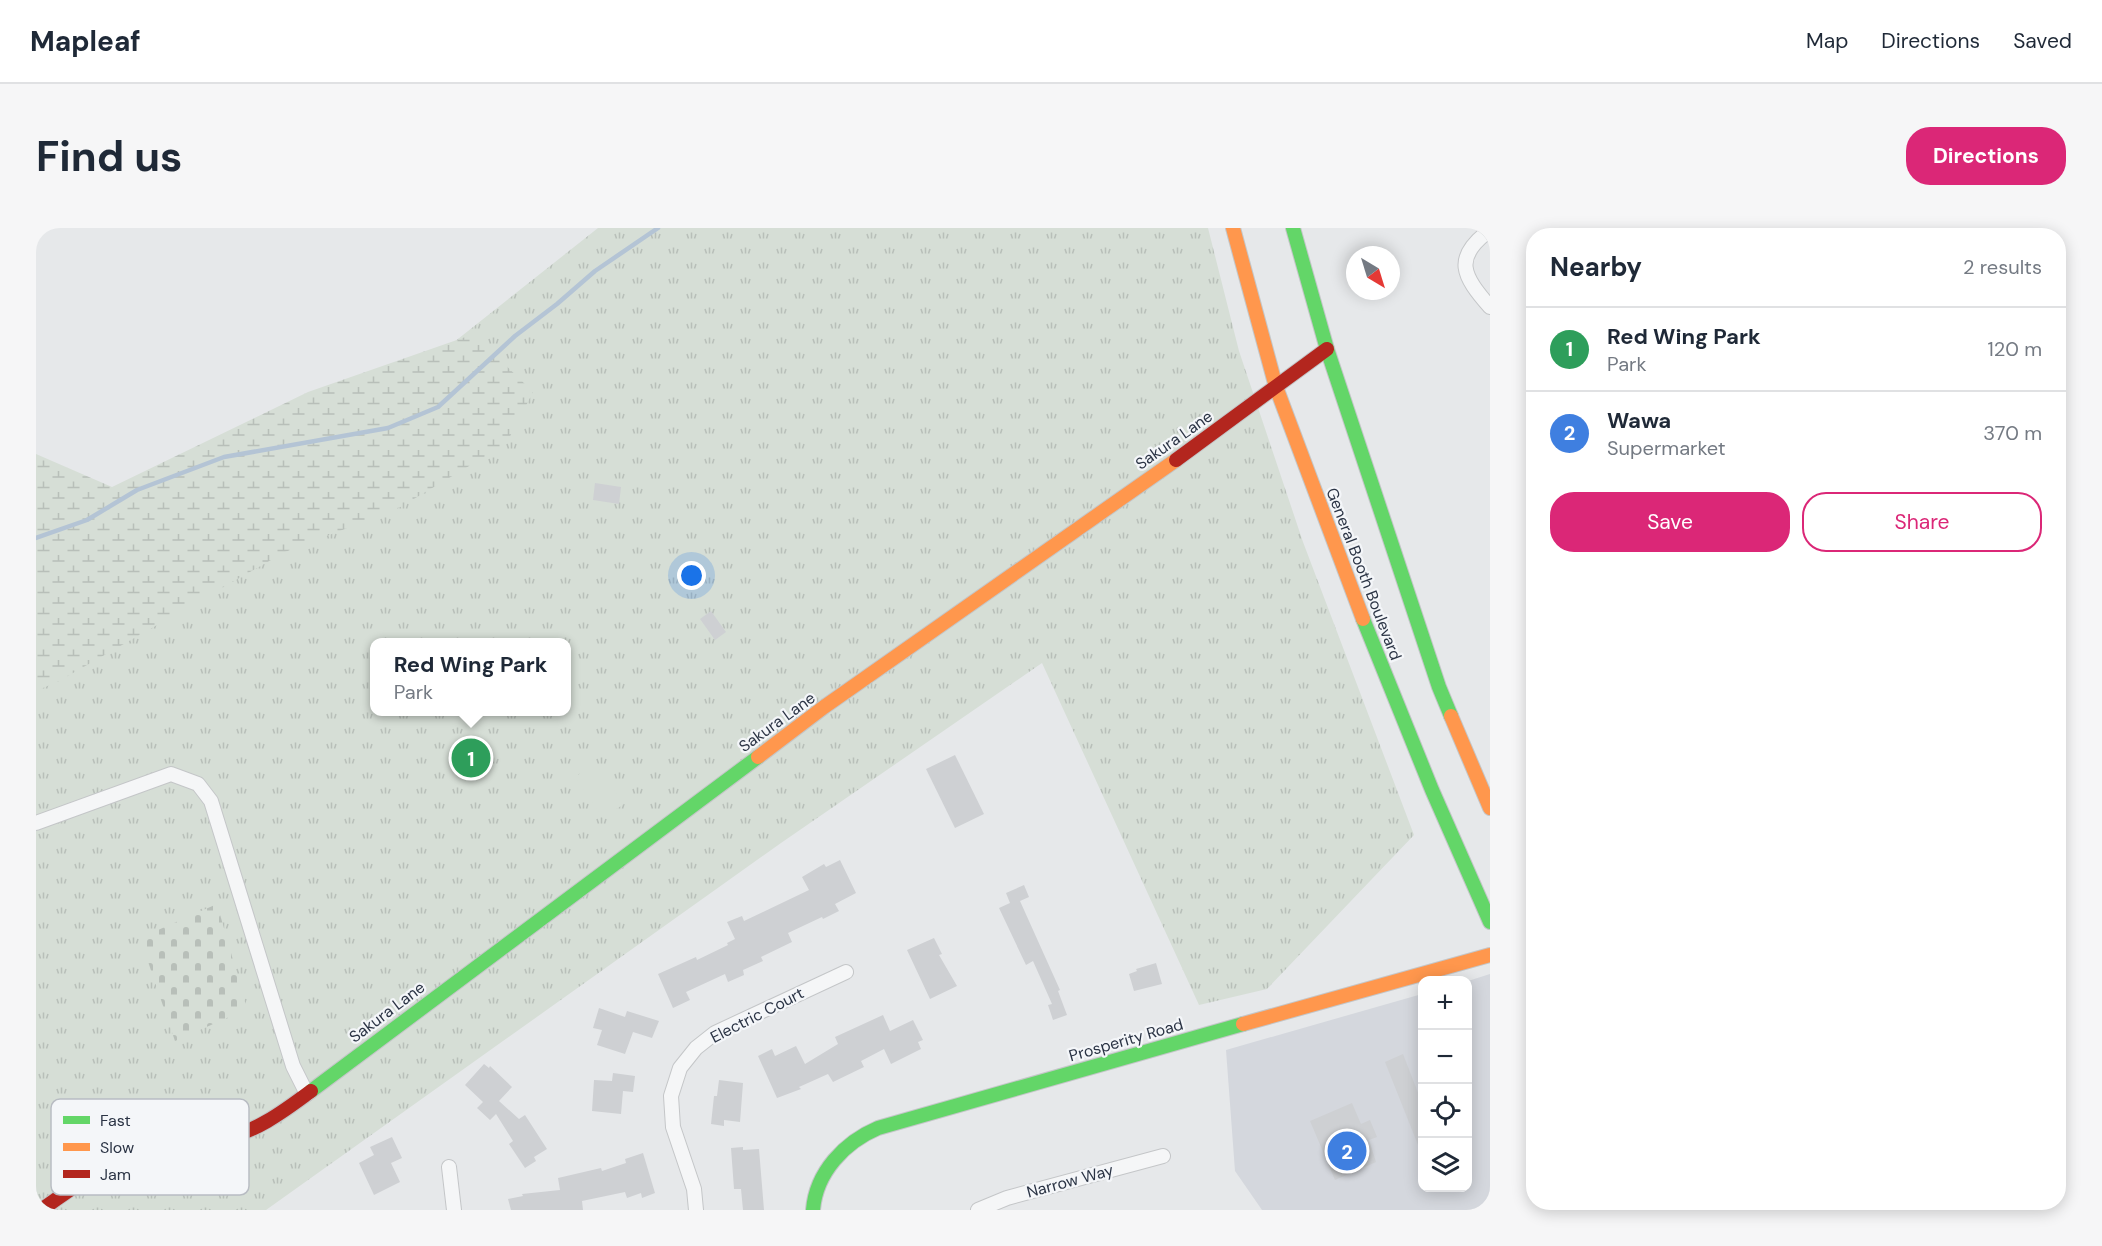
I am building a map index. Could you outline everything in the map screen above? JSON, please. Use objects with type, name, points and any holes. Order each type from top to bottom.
[{"type":"main road","name":"General Booth Boulevard","points":[[1233,228],[1276,387],[1341,563],[1432,790],[1490,922]]},
{"type":"main road","name":"General Booth Boulevard","points":[[1293,228],[1327,349],[1443,697],[1490,808]]},
{"type":"main road","name":"Sakura Lane","points":[[249,1132],[307,1094],[824,707],[1327,349]]},
{"type":"main road","points":[[1443,697],[1483,760],[1490,777]]},
{"type":"main road","name":"Prosperity Road","points":[[813,1210],[821,1182],[830,1164],[840,1151],[863,1133],[925,1113],[1490,955]]},
{"type":"main road","name":"Sakura Lane","points":[[41,1210],[64,1195]]},
{"type":"street","points":[[1490,230],[1477,239],[1468,253],[1465,268],[1472,286],[1490,307]]},
{"type":"street","points":[[36,823],[171,774],[198,784],[211,801],[293,1066],[307,1094]]},
{"type":"street","name":"Electric Court","points":[[696,1210],[694,1189],[673,1127],[671,1096],[680,1068],[696,1048],[715,1033],[846,972]]},
{"type":"street","name":"Narrow Way","points":[[978,1210],[1007,1198],[1162,1156]]},
{"type":"street","points":[[449,1167],[454,1210]]},
{"type":"shaded area","points":[[1490,974],[1490,1210],[1262,1210],[1235,1171],[1226,1050],[1418,995],[1418,1192],[1472,1192],[1472,980]]},
{"type":"green space","points":[[598,228],[1208,228],[1239,351],[1303,542],[1414,835],[1267,989],[1199,1005],[1042,663],[781,843],[266,1210],[36,1210],[36,617],[386,396]]},
{"type":"green space","points":[[474,334],[533,392],[506,444],[397,509],[285,552],[59,681],[36,691],[36,454],[112,487],[308,392]]},
{"type":"green space","points":[[595,763],[624,804],[603,818],[575,777]]},
{"type":"green space","points":[[217,904],[247,1009],[175,1041],[140,938]]},
{"type":"building","points":[[595,483],[621,487],[619,504],[593,500]]},
{"type":"building","points":[[711,611],[726,632],[715,640],[700,619]]},
{"type":"building","points":[[955,755],[984,814],[955,828],[926,769]]},
{"type":"building","points":[[840,860],[856,893],[835,904],[839,911],[788,933],[792,942],[761,957],[763,961],[743,970],[744,975],[728,982],[725,974],[686,992],[690,1000],[673,1008],[658,974],[696,957],[697,960],[728,945],[727,943],[735,939],[727,922],[742,916],[744,921],[809,890],[802,877],[824,864],[826,867]]},
{"type":"building","points":[[1024,885],[1029,897],[1020,901],[1060,990],[1058,991],[1067,1015],[1053,1020],[1048,1005],[1052,1004],[1033,961],[1026,965],[999,908],[1010,903],[1006,893]]},
{"type":"building","points":[[934,938],[942,954],[939,955],[957,986],[930,999],[907,950]]},
{"type":"building","points":[[1156,963],[1162,984],[1134,991],[1129,974],[1137,971],[1136,969]]},
{"type":"building","points":[[599,1008],[625,1017],[627,1011],[659,1021],[652,1038],[633,1032],[625,1054],[597,1045],[602,1030],[593,1028]]},
{"type":"building","points":[[883,1015],[890,1031],[913,1020],[923,1040],[918,1042],[921,1049],[891,1064],[884,1049],[861,1061],[864,1067],[833,1082],[828,1074],[799,1087],[801,1089],[777,1098],[758,1056],[772,1049],[775,1056],[796,1046],[805,1064],[838,1044],[835,1037]]},
{"type":"building","points":[[1403,1054],[1418,1093],[1418,1145],[1385,1062]]},
{"type":"building","points":[[484,1064],[489,1068],[490,1066],[512,1087],[499,1101],[519,1119],[525,1115],[547,1149],[534,1157],[536,1161],[525,1168],[509,1144],[513,1141],[496,1114],[490,1120],[477,1108],[483,1102],[465,1085]]},
{"type":"building","points":[[613,1073],[635,1076],[633,1092],[623,1091],[621,1114],[592,1111],[594,1080],[612,1081]]},
{"type":"building","points":[[719,1080],[743,1083],[740,1122],[724,1120],[724,1126],[711,1124],[714,1096],[717,1096]]},
{"type":"building","points":[[1352,1103],[1361,1124],[1370,1120],[1377,1137],[1369,1140],[1376,1162],[1335,1180],[1310,1121]]},
{"type":"building","points":[[392,1137],[402,1158],[391,1163],[400,1182],[374,1195],[359,1163],[374,1155],[370,1147]]},
{"type":"building","points":[[743,1147],[743,1150],[759,1149],[764,1210],[743,1210],[741,1189],[734,1189],[731,1148]]},
{"type":"building","points":[[643,1153],[655,1193],[642,1198],[641,1193],[627,1198],[625,1192],[582,1201],[583,1210],[511,1210],[508,1199],[523,1196],[522,1194],[560,1190],[558,1178],[601,1168],[602,1171],[626,1163],[625,1159]]},
{"type":"waterway","points":[[36,538],[87,520],[137,490],[224,457],[388,428],[438,407],[515,336],[595,271],[658,228]]},
{"type":"traffic: fast","points":[[1293,228],[1327,349],[1439,687],[1451,716]]},
{"type":"traffic: fast","points":[[1363,619],[1432,790],[1490,922]]},
{"type":"traffic: fast","points":[[311,1091],[758,757]]},
{"type":"traffic: fast","points":[[813,1210],[820,1183],[834,1160],[854,1141],[878,1128],[1243,1024]]},
{"type":"traffic: slow","points":[[1233,228],[1276,387],[1363,619]]},
{"type":"traffic: slow","points":[[758,757],[824,707],[1176,460]]},
{"type":"traffic: slow","points":[[1451,716],[1490,808]]},
{"type":"traffic: slow","points":[[1243,1024],[1490,955]]},
{"type":"traffic: jam","points":[[1176,460],[1327,349]]},
{"type":"traffic: jam","points":[[249,1130],[278,1114],[311,1091]]},
{"type":"traffic: jam","points":[[41,1210],[63,1195]]},
{"type":"place","name":"Red Wing Park","points":[[471,758]]},
{"type":"place","name":"Wawa","points":[[1347,1151]]}]
